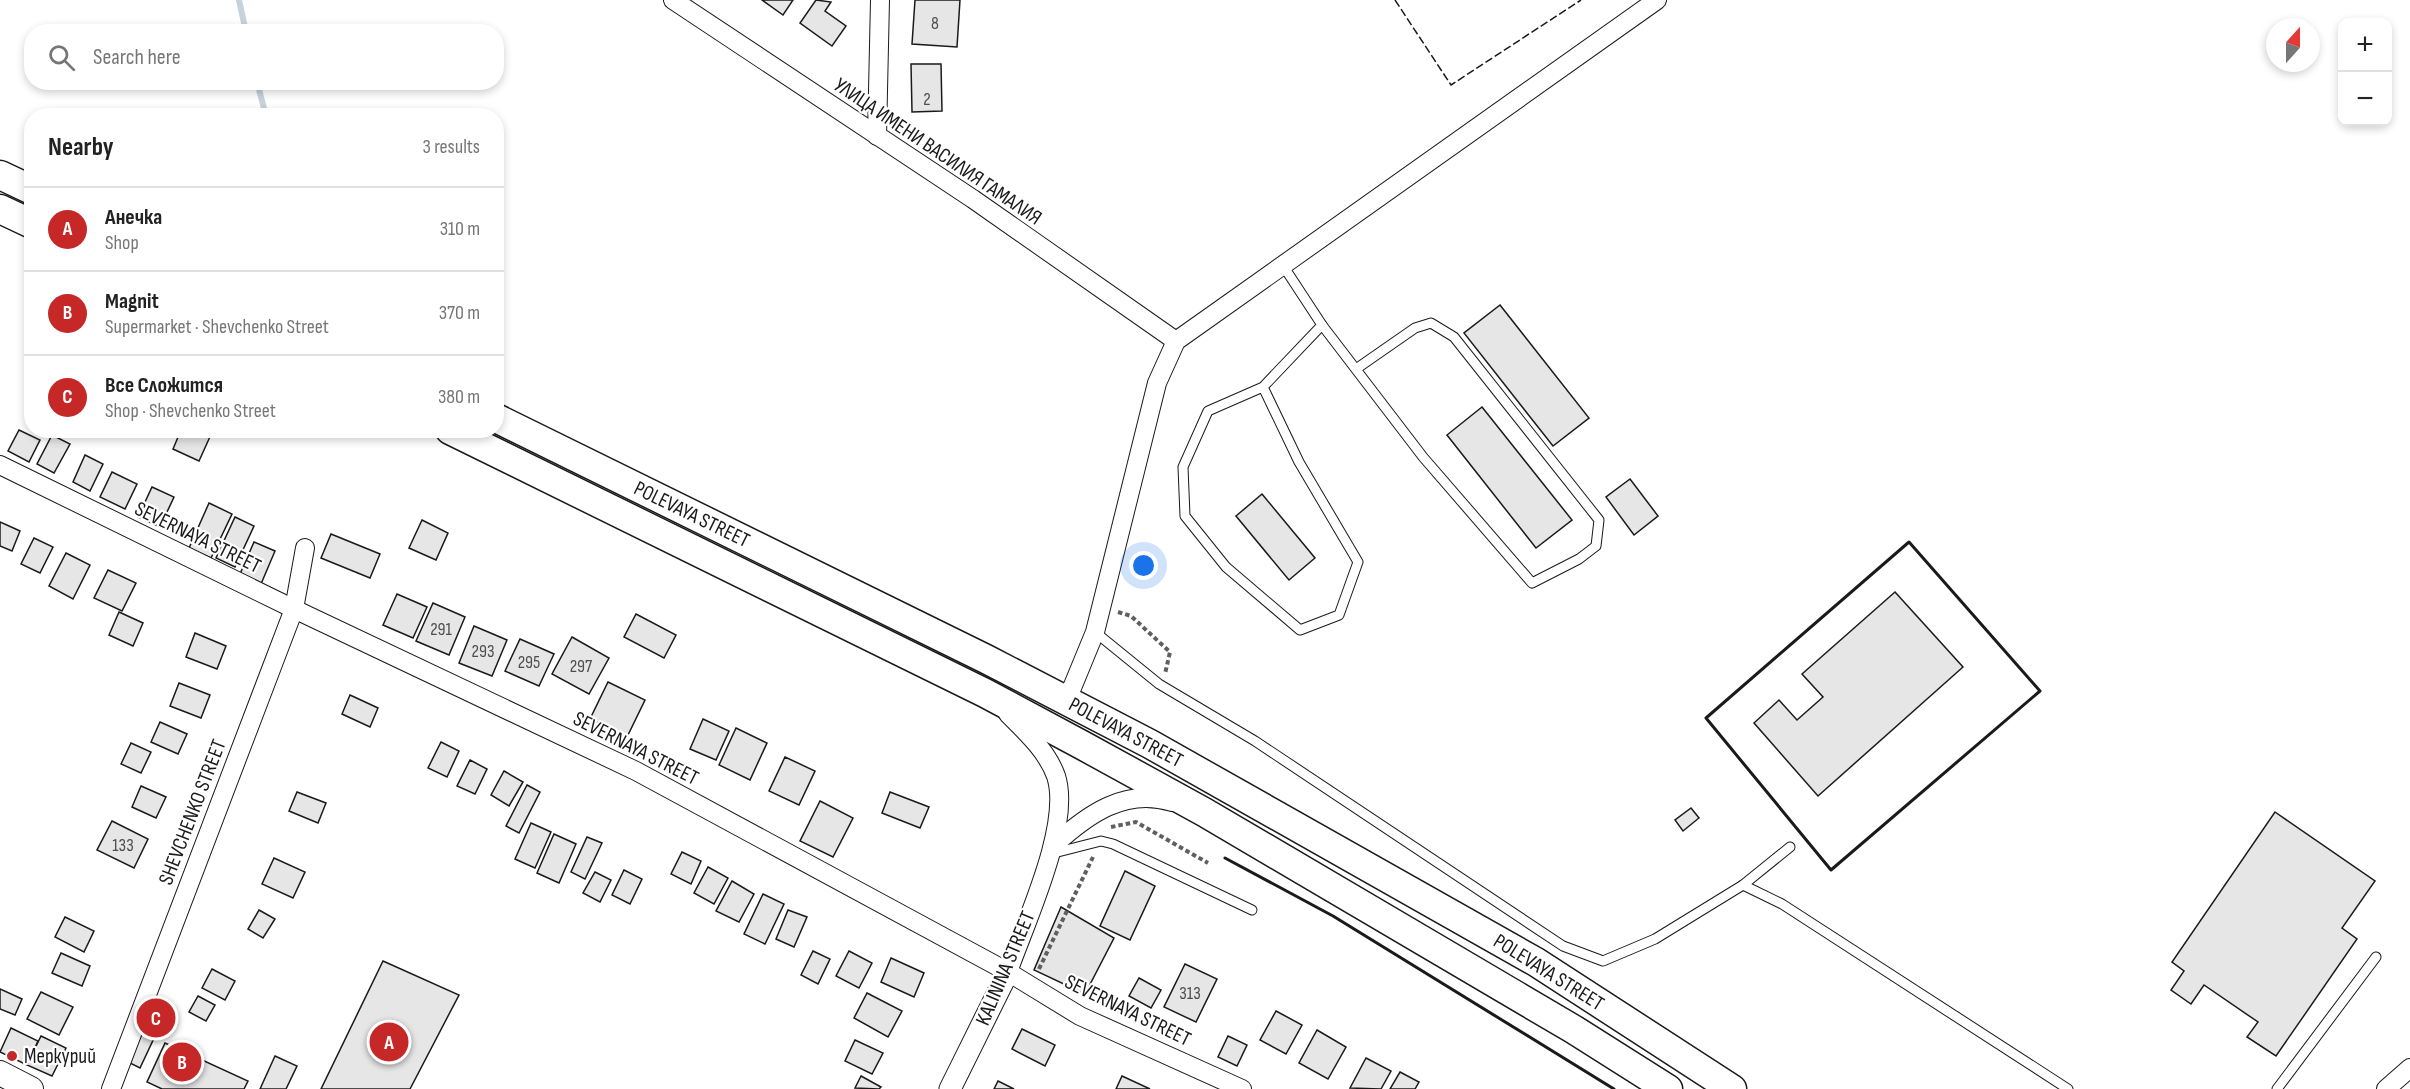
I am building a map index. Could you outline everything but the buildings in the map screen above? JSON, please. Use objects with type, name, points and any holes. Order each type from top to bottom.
[{"type":"highway","points":[[0,175],[24,186]]},
{"type":"highway","points":[[0,208],[24,220]]},
{"type":"highway","name":"POLEVAYA STREET","points":[[504,422],[1067,700],[1160,750],[1536,962],[1732,1089]]},
{"type":"highway","name":"POLEVAYA STREET","points":[[466,438],[985,693],[1204,812],[1573,1029],[1668,1089]]},
{"type":"main road","points":[[0,1073],[31,1089]]},
{"type":"street","name":"УЛИЦА ИМЕНИ ВАСИЛИЯ ГАМАЛИЯ","points":[[674,0],[973,199],[1176,341]]},
{"type":"street","points":[[877,136],[880,0]]},
{"type":"street","points":[[1067,700],[1095,632],[1157,383],[1176,341],[1657,0]]},
{"type":"street","name":"SEVERNAYA STREET","points":[[0,465],[294,609],[636,771],[1008,972],[1080,1016],[1242,1089]]},
{"type":"street","name":"SHEVCHENKO STREET","points":[[111,1089],[294,609],[305,548]]},
{"type":"street","name":"KALININA STREET","points":[[950,1089],[1008,972],[1052,850],[1060,803],[1056,775],[1034,740],[985,693]]},
{"type":"street","points":[[1052,850],[1079,822],[1102,808],[1127,799],[1158,797],[1204,812]]},
{"type":"street","points":[[2386,1089],[2410,1068]]},
{"type":"lane","points":[[1282,264],[1322,325],[1423,457],[1532,583],[1579,559],[1596,546],[1599,520],[1454,337],[1431,323],[1415,328],[1356,369]]},
{"type":"lane","points":[[1263,387],[1299,462],[1358,562],[1339,615],[1300,630],[1226,567],[1185,516],[1183,467],[1208,411],[1263,387],[1322,325]]},
{"type":"lane","points":[[1095,632],[1159,684],[1255,741],[1563,946],[1603,961],[1655,939],[1743,885],[1790,847]]},
{"type":"lane","points":[[1052,850],[1101,841],[1113,844],[1252,910]]},
{"type":"lane","points":[[1743,885],[1782,904],[2068,1089]]},
{"type":"lane","points":[[2277,1089],[2376,957]]},
{"type":"path","points":[[1102,606],[1131,616],[1170,652],[1166,672],[1159,684]]},
{"type":"path","points":[[1031,986],[1107,827],[1136,822],[1208,863]]},
{"type":"waterway","points":[[239,0],[244,24]]},
{"type":"waterway","points":[[259,90],[264,108]]},
{"type":"fence","points":[[1395,0],[1451,85],[1581,0]]},
{"type":"wall","points":[[1909,542],[2040,691],[1831,870],[1706,718],[1909,542]]},
{"type":"wall","points":[[1225,858],[1333,916],[1614,1089]]},
{"type":"place","name":"Все Сложится","points":[[156,1018]]},
{"type":"place","name":"Анечка","points":[[389,1042]]},
{"type":"place","name":"Меркурий","points":[[12,1056]]},
{"type":"place","name":"Magnit","points":[[182,1062]]}]
